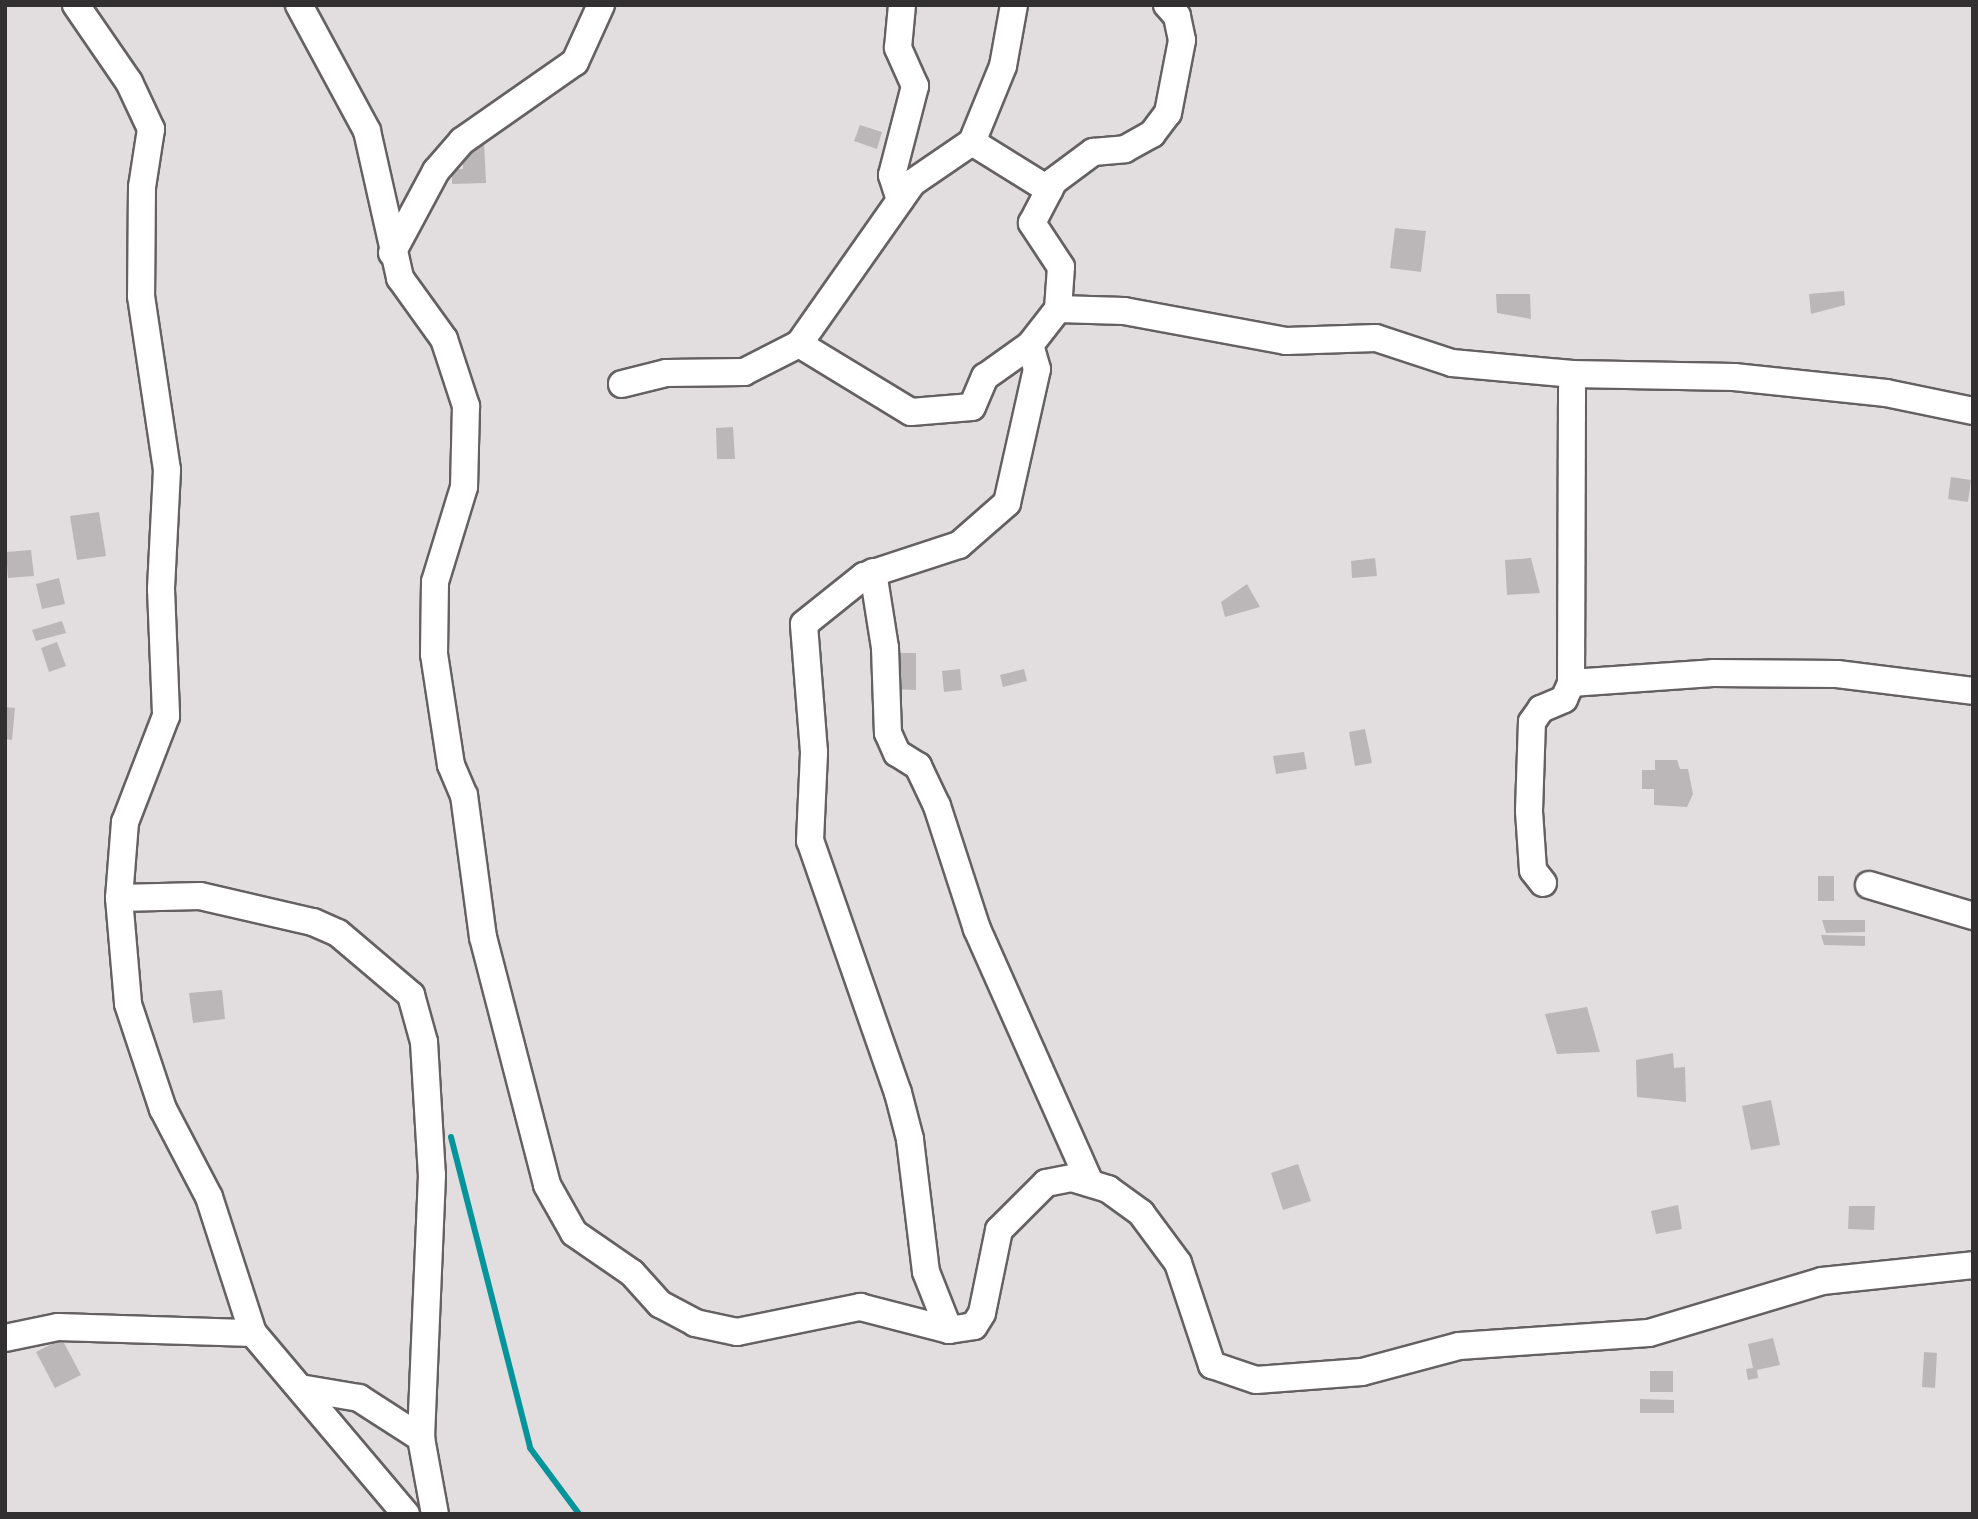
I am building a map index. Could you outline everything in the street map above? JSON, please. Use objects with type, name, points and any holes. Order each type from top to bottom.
[{"type":"street","points":[[76,5],[130,82],[151,130],[142,187],[141,296],[167,470],[161,589],[166,716],[131,793],[119,898],[128,1004],[145,1064],[209,1197],[253,1334],[306,1389],[406,1514]]},
{"type":"street","points":[[299,5],[367,131],[392,253],[400,278],[444,339],[466,406],[464,487],[435,582],[434,654],[451,765],[464,795],[483,937],[547,1185],[574,1233],[632,1273],[660,1304],[695,1323],[737,1332],[860,1307],[949,1330],[974,1326],[982,1313],[999,1230],[1023,1200],[1046,1183],[1090,1183],[1141,1213],[1178,1263],[1212,1364],[1256,1380],[1362,1372],[1460,1346],[1649,1333],[1822,1281],[1973,1265]]},
{"type":"street","points":[[392,253],[436,171],[462,142],[575,62],[601,5]]},
{"type":"street","points":[[901,200],[892,175],[915,86],[898,48],[902,5]]},
{"type":"street","points":[[622,384],[666,373],[744,372],[799,344],[912,183],[972,142],[1003,66],[1014,5]]},
{"type":"street","points":[[799,344],[911,412],[972,407],[985,377],[1030,345],[1058,309],[1061,267],[1032,223],[1049,190],[1072,163],[1093,152],[1125,149],[1152,134],[1168,113],[1182,40],[1177,16],[1167,5]]},
{"type":"street","points":[[972,142],[1049,190]]},
{"type":"street","points":[[1058,309],[1124,311],[1286,341],[1376,338],[1452,363],[1572,374],[1734,377],[1886,393],[1973,411]]},
{"type":"street","points":[[949,1330],[926,1272],[910,1139],[898,1093],[810,841],[814,752],[804,624],[873,572],[948,550],[1007,503],[1037,369],[1030,345]]},
{"type":"street","points":[[1543,883],[1533,870],[1530,823],[1532,722],[1541,709],[1564,699],[1571,683],[1572,374]]},
{"type":"street","points":[[873,572],[885,648],[888,733],[897,753],[918,766],[932,796],[977,929],[1090,1183]]},
{"type":"street","points":[[1571,683],[1713,673],[1837,674],[1973,691]]},
{"type":"street","points":[[1869,885],[1973,916]]},
{"type":"street","points":[[119,898],[200,896],[313,922],[338,933],[411,995],[424,1042],[432,1175],[421,1438],[435,1514]]},
{"type":"street","points":[[5,1338],[58,1327],[253,1334]]},
{"type":"street","points":[[306,1389],[359,1398],[421,1438]]},
{"type":"building","points":[[860,125],[882,132],[877,149],[854,141]]},
{"type":"building","points":[[462,141],[484,141],[486,183],[452,184],[452,169],[463,169]]},
{"type":"building","points":[[1395,228],[1426,231],[1421,272],[1390,268]]},
{"type":"building","points":[[1844,291],[1845,305],[1811,314],[1809,294]]},
{"type":"building","points":[[1496,294],[1530,294],[1531,319],[1497,313]]},
{"type":"building","points":[[733,427],[735,459],[717,459],[716,428]]},
{"type":"building","points":[[1951,477],[1971,480],[1968,502],[1948,499]]},
{"type":"building","points":[[99,512],[106,556],[77,560],[70,516]]},
{"type":"building","points":[[31,550],[34,576],[8,578],[6,552]]},
{"type":"building","points":[[1375,558],[1377,576],[1352,578],[1351,561]]},
{"type":"building","points":[[1531,558],[1540,593],[1507,595],[1505,560]]},
{"type":"building","points":[[59,578],[65,604],[42,609],[36,584]]},
{"type":"building","points":[[1247,584],[1260,607],[1225,617],[1221,602]]},
{"type":"building","points":[[62,621],[66,633],[36,641],[32,630]]},
{"type":"building","points":[[57,642],[66,666],[49,672],[41,648]]},
{"type":"building","points":[[890,653],[916,653],[916,690],[890,689]]},
{"type":"building","points":[[960,669],[962,690],[944,692],[942,671]]},
{"type":"building","points":[[1024,669],[1027,681],[1003,687],[1000,675]]},
{"type":"building","points":[[5,707],[15,708],[12,740],[5,739]]},
{"type":"building","points":[[1365,729],[1372,763],[1355,766],[1349,732]]},
{"type":"building","points":[[1304,752],[1307,769],[1276,774],[1273,756]]},
{"type":"building","points":[[1655,760],[1677,760],[1680,769],[1688,769],[1693,794],[1687,807],[1654,805],[1654,789],[1642,789],[1642,770],[1655,770]]},
{"type":"building","points":[[1818,876],[1834,876],[1834,901],[1818,901]]},
{"type":"building","points":[[1822,920],[1865,920],[1865,932],[1826,933]]},
{"type":"building","points":[[1821,935],[1865,936],[1865,946],[1824,945]]},
{"type":"building","points":[[222,990],[225,1019],[193,1023],[189,993]]},
{"type":"building","points":[[1587,1007],[1600,1052],[1557,1054],[1545,1014]]},
{"type":"building","points":[[1673,1053],[1674,1068],[1685,1067],[1686,1102],[1637,1097],[1636,1060]]},
{"type":"building","points":[[1771,1100],[1780,1145],[1751,1150],[1742,1106]]},
{"type":"building","points":[[1298,1164],[1311,1201],[1283,1210],[1271,1173]]},
{"type":"building","points":[[1678,1205],[1682,1229],[1656,1234],[1651,1211]]},
{"type":"building","points":[[1849,1206],[1875,1206],[1874,1230],[1848,1229]]},
{"type":"building","points":[[1773,1338],[1780,1365],[1757,1370],[1758,1378],[1748,1380],[1746,1369],[1753,1368],[1748,1344]]},
{"type":"building","points":[[62,1339],[81,1375],[55,1388],[36,1352]]},
{"type":"building","points":[[1924,1352],[1937,1353],[1935,1388],[1922,1387]]},
{"type":"building","points":[[1650,1371],[1673,1371],[1673,1392],[1650,1392]]},
{"type":"building","points":[[1640,1399],[1674,1400],[1674,1413],[1640,1413]]},
{"type":"waterway","points":[[451,1137],[530,1448],[579,1514]]}]
